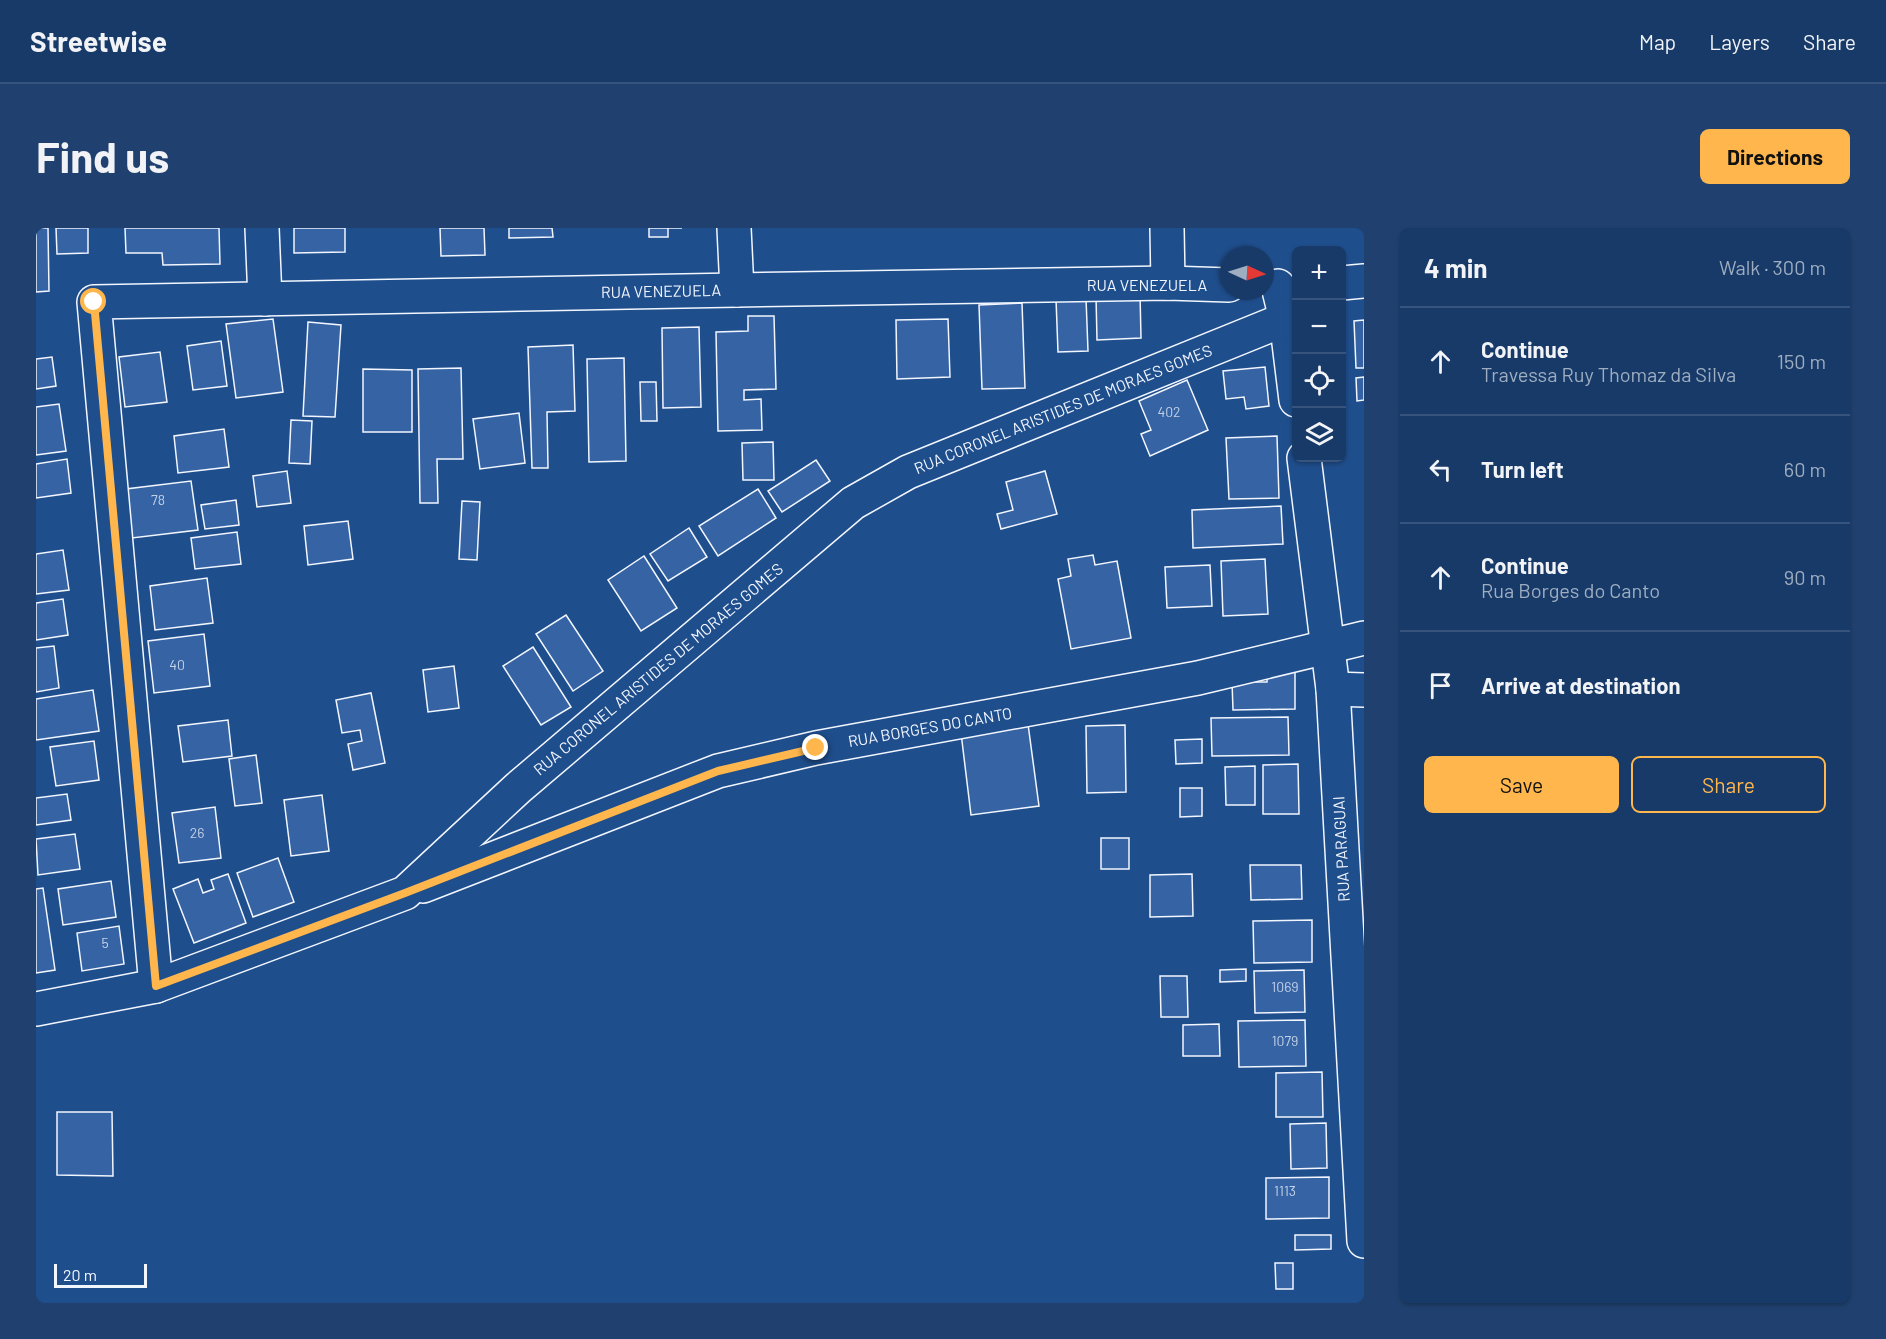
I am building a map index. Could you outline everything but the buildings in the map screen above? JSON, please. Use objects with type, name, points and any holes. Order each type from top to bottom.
[{"type":"street","points":[[262,228],[265,299]]},
{"type":"street","points":[[734,228],[737,290]]},
{"type":"street","points":[[1167,228],[1168,284]]},
{"type":"street","points":[[1346,282],[1364,281]]},
{"type":"street","name":"RUA VENEZUELA","points":[[156,986],[94,302],[737,290],[1220,285]]},
{"type":"street","points":[[1280,286],[1292,368]]},
{"type":"street","name":"RUA CORONEL ARISTIDES DE MORAES GOMES","points":[[36,1009],[156,986],[405,893],[518,788],[853,503],[908,472],[1286,319]]},
{"type":"street","name":"RUA PARAGUAI","points":[[1305,462],[1329,647],[1348,690],[1364,1241]]},
{"type":"street","name":"RUA BORGES DO CANTO","points":[[405,893],[718,771],[816,748],[1198,678],[1364,638]]},
{"type":"route","points":[[94,302],[156,986],[405,893],[718,771],[816,748]]}]
